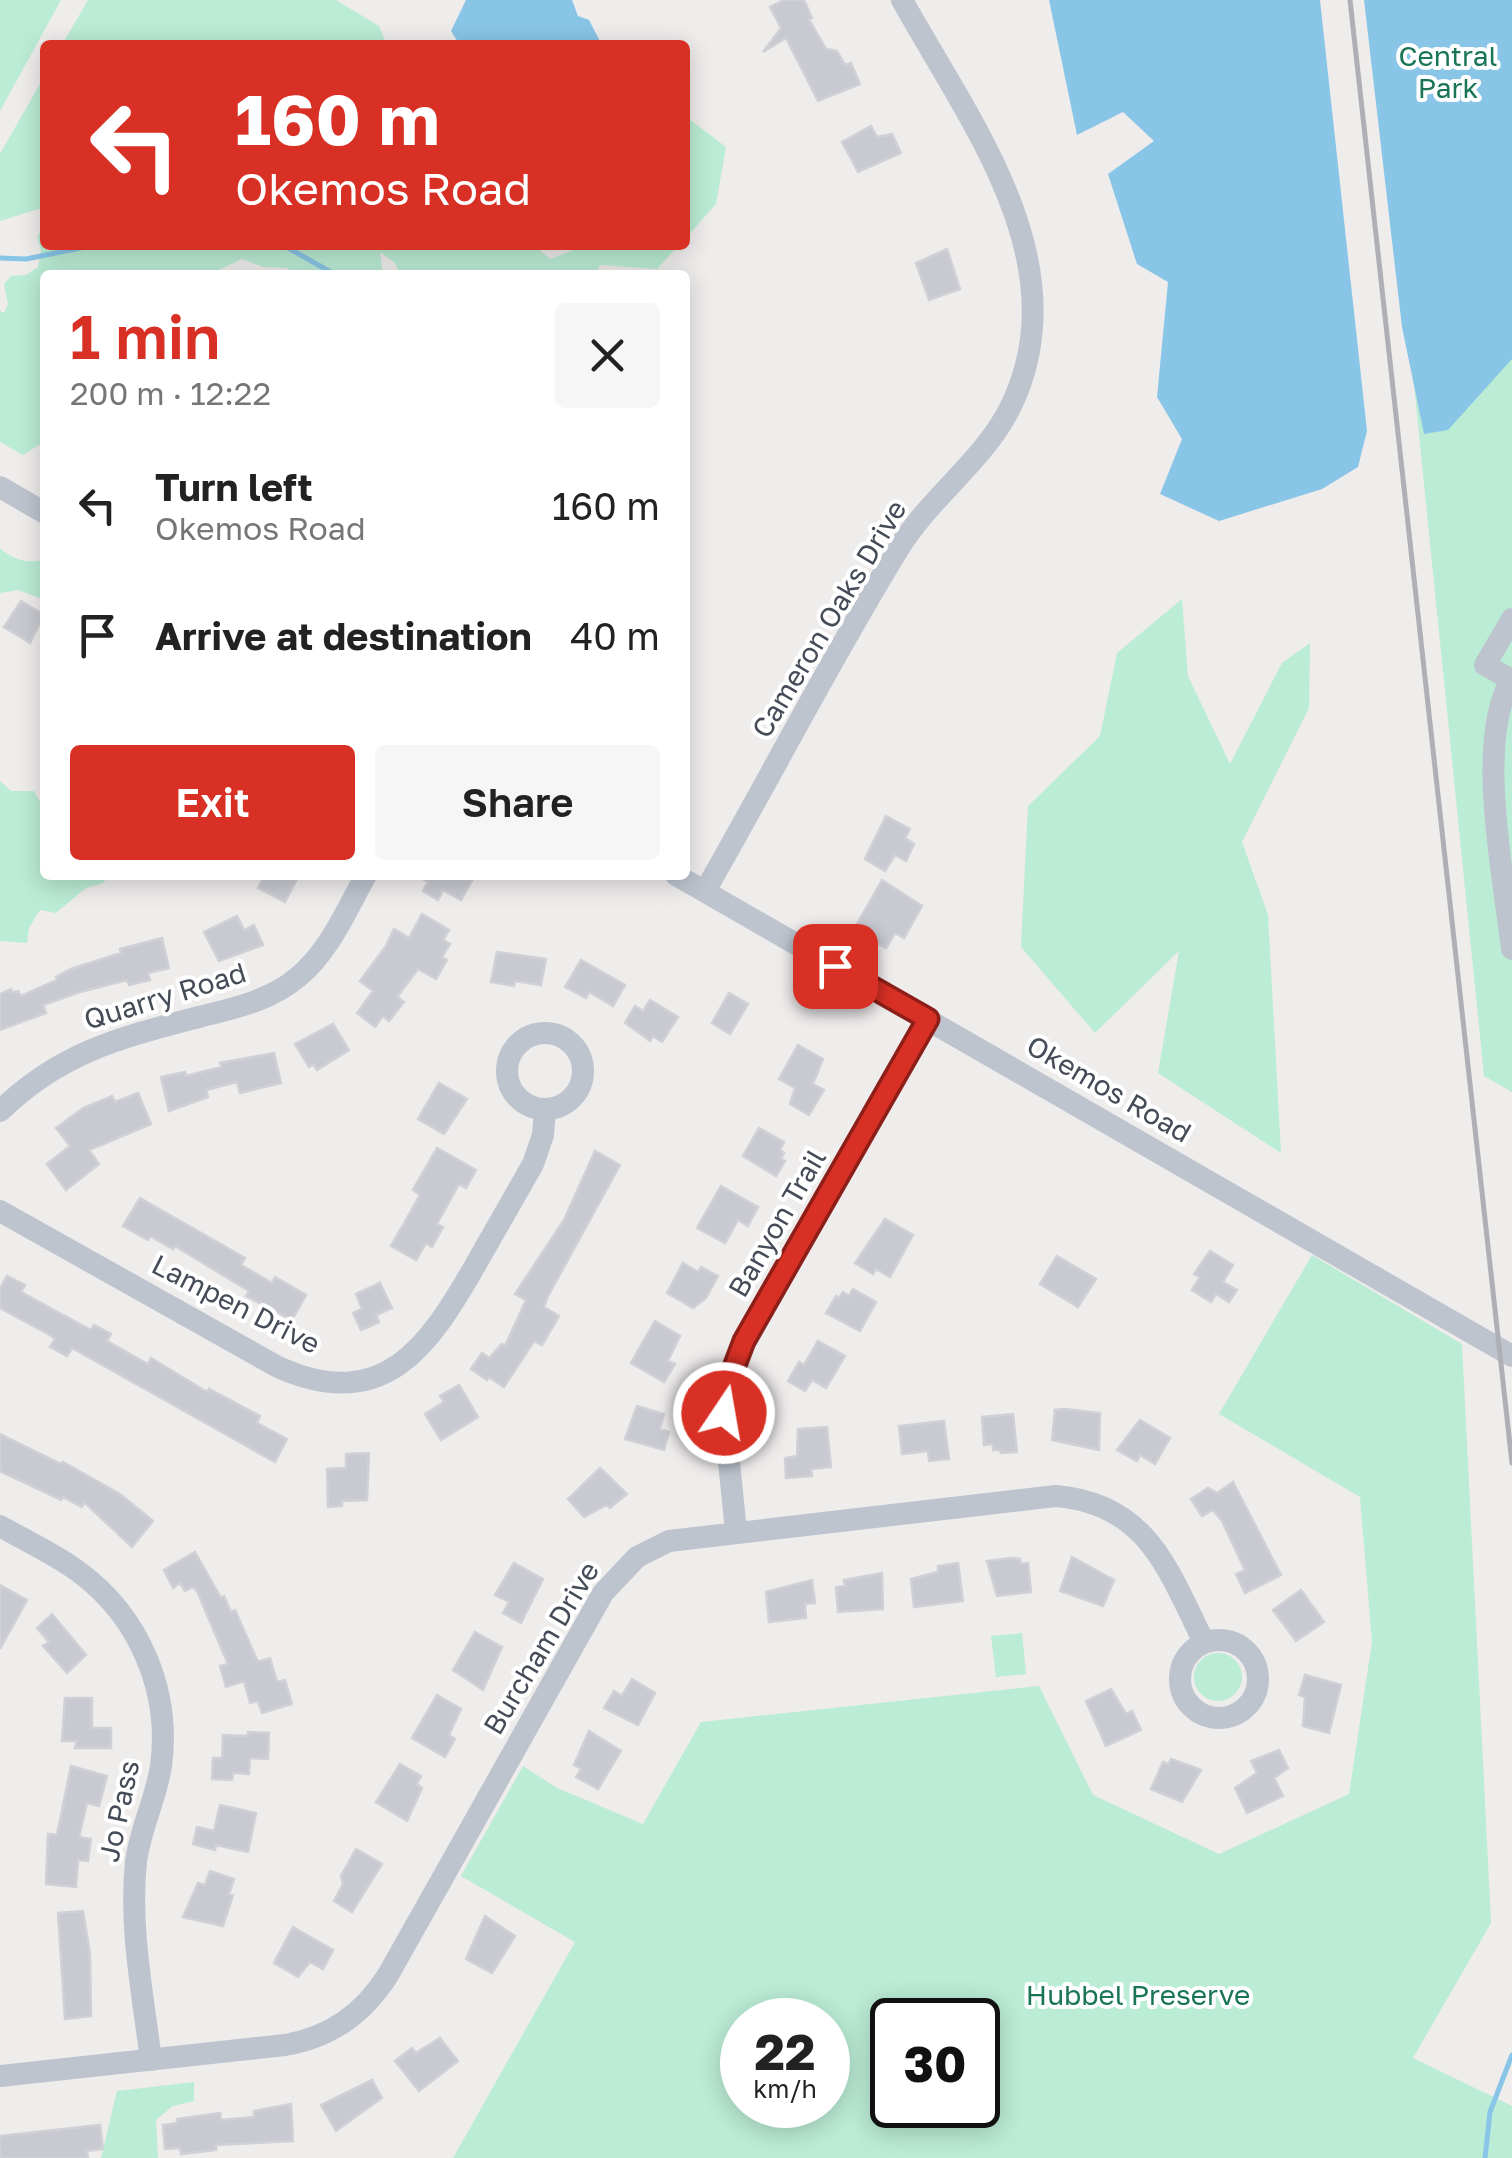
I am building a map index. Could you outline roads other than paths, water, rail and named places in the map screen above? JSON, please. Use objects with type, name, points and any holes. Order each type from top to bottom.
[{"type":"street","name":"Cameron Oaks Drive","points":[[704,891],[902,544],[924,514],[972,464],[1011,406],[1033,333],[1033,288],[1016,212],[902,0]]},
{"type":"street","points":[[0,487],[40,510]]},
{"type":"street","points":[[1512,619],[1485,665],[1511,680],[1498,702],[1493,768],[1512,949]]},
{"type":"street","name":"Quarry Road","points":[[0,1112],[44,1073],[90,1048],[253,1002],[288,985],[323,950],[363,880]]},
{"type":"street","name":"Okemos Road","points":[[685,880],[1512,1356]]},
{"type":"street","name":"Banyon Trail","points":[[736,1531],[724,1413],[736,1359],[928,1019]]},
{"type":"street","name":"Lampen Drive","points":[[0,1211],[278,1367],[308,1378],[354,1380],[403,1362],[442,1325],[534,1164],[543,1135],[545,1109]]},
{"type":"street","name":"Burcham Drive","points":[[0,2076],[301,2042],[332,2030],[358,2012],[388,1975],[613,1580],[637,1557],[669,1541],[1056,1496],[1090,1502],[1122,1516],[1149,1540],[1204,1642]]},
{"type":"street","name":"Jo Pass","points":[[0,1526],[68,1565],[103,1592],[136,1636],[154,1677],[163,1746],[156,1792],[141,1836],[134,1885],[151,2060]]},
{"type":"water","points":[[466,0],[572,0],[578,16],[589,20],[599,40],[457,40],[451,31]]},
{"type":"water","points":[[1049,0],[1320,0],[1367,431],[1358,467],[1322,489],[1219,521],[1160,494],[1182,439],[1157,397],[1168,282],[1137,264],[1108,174],[1154,141],[1123,112],[1077,135]]},
{"type":"water","points":[[1364,0],[1512,0],[1512,359],[1448,430],[1424,434],[1402,327]]},
{"type":"waterway","points":[[0,258],[26,259],[70,250]]},
{"type":"waterway","points":[[292,250],[327,270]]},
{"type":"waterway","points":[[1485,2158],[1490,2112],[1512,2055]]},
{"type":"railway","points":[[1350,0],[1512,1463]]},
{"type":"park label","name":"Central Park","points":[[1448,72]]},
{"type":"park label","name":"Hubbel Preserve","points":[[1138,1995]]}]
